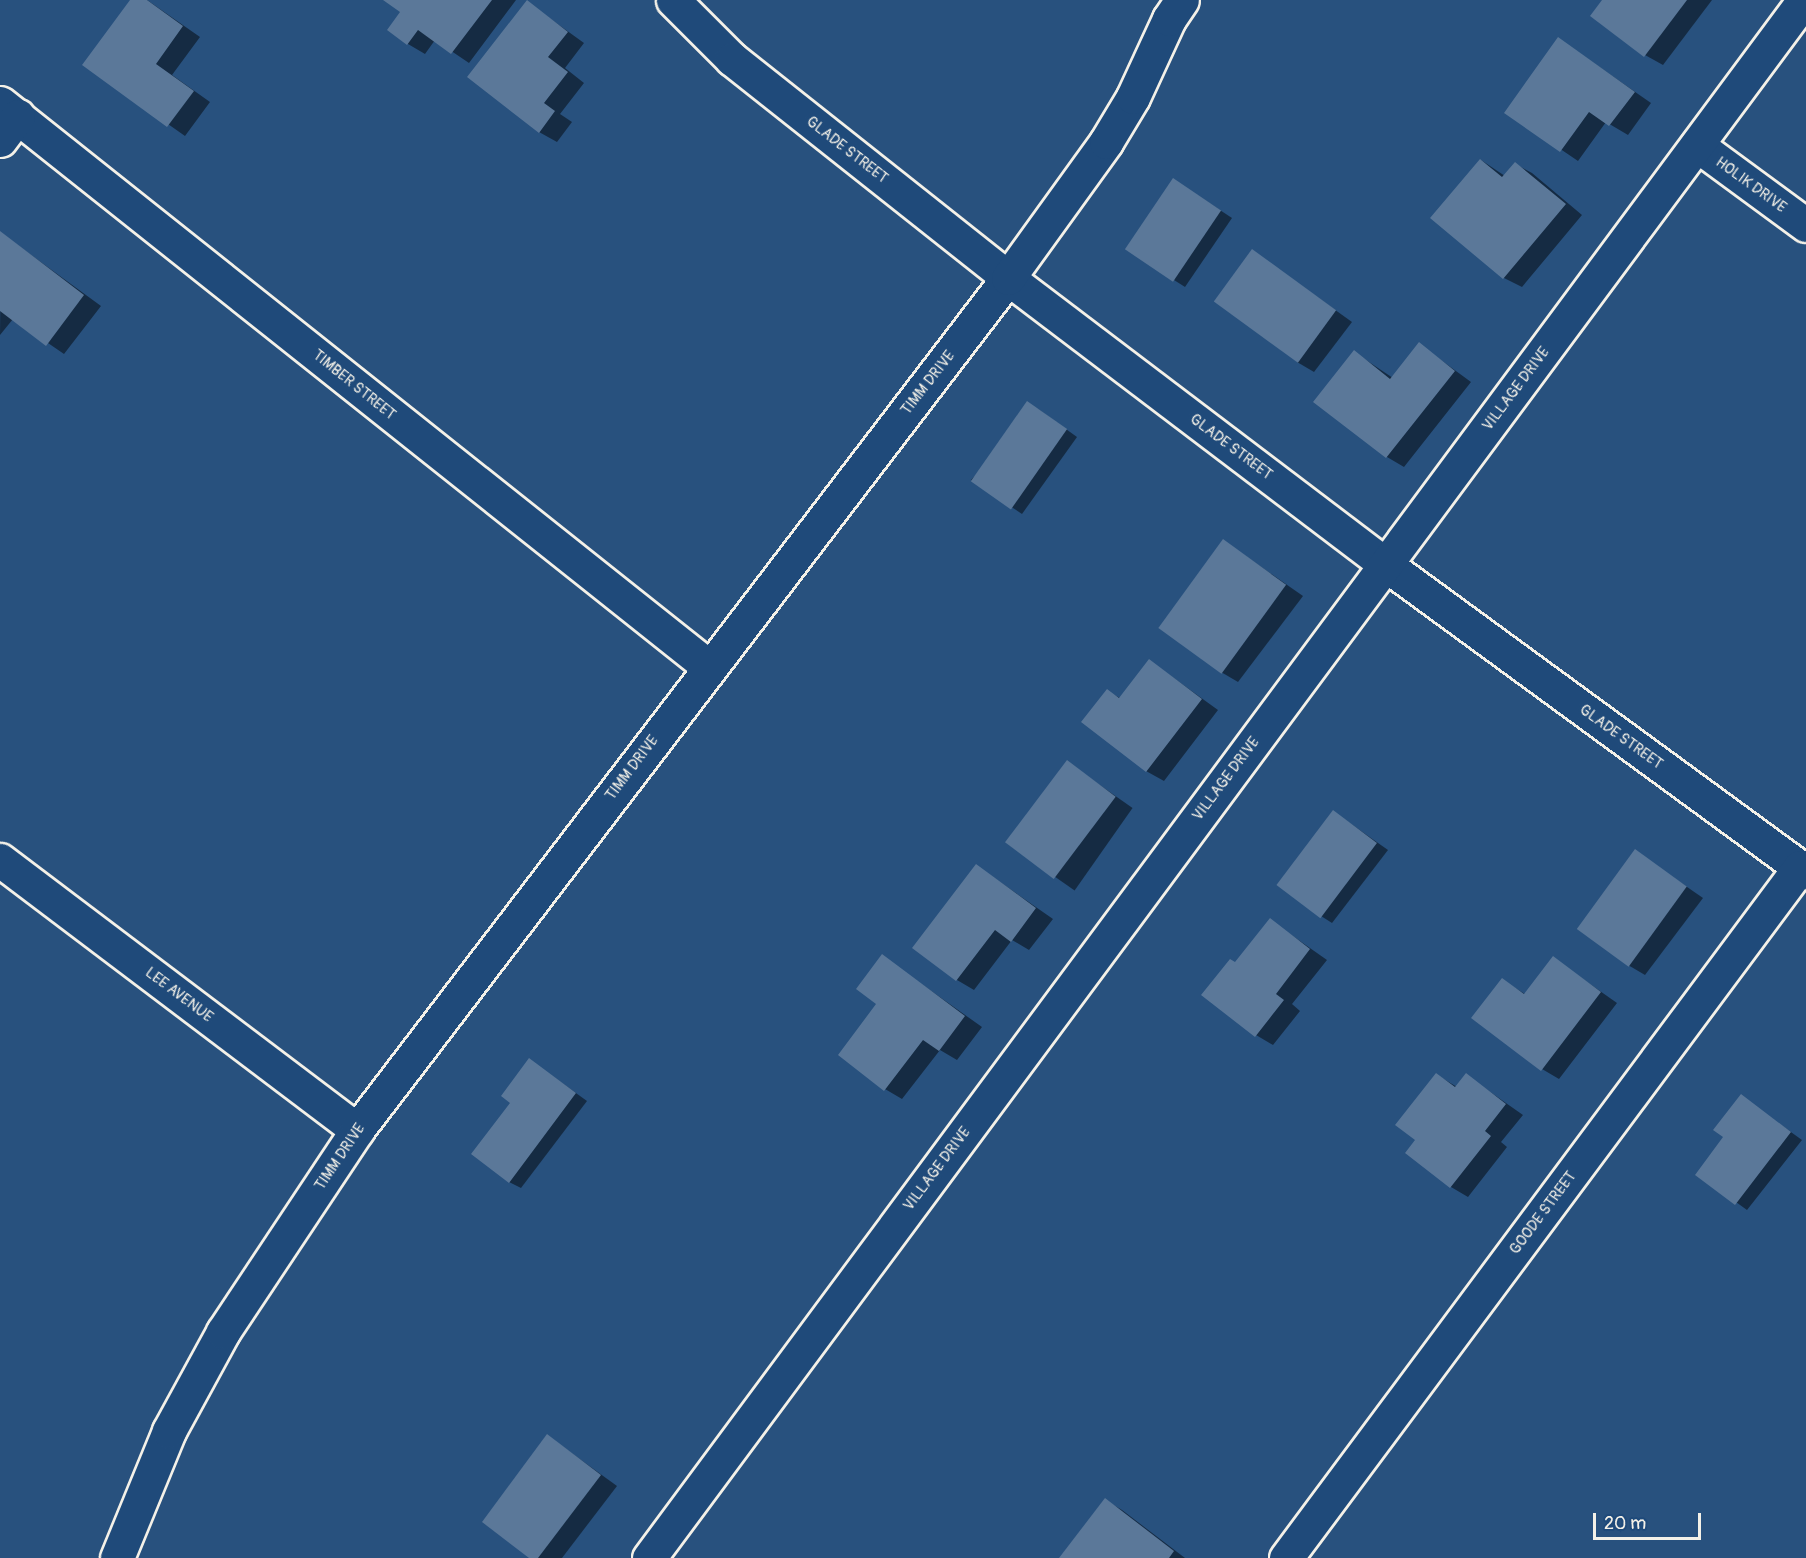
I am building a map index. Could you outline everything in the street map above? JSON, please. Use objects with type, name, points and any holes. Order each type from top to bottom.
[{"type":"street","name":"GLADE STREET","points":[[673,0],[732,59],[1008,278],[1385,564],[1803,870]]},
{"type":"street","name":"TIMM DRIVE","points":[[117,1558],[170,1431],[224,1332],[357,1130],[1008,278],[1106,142],[1133,97],[1169,19],[1182,0]]},
{"type":"street","name":"VILLAGE DRIVE","points":[[649,1558],[1804,0]]},
{"type":"street","name":"TIMBER STREET","points":[[6,120],[709,667]]},
{"type":"street","name":"HOLIK DRIVE","points":[[1697,145],[1806,225]]},
{"type":"street","name":"LEE AVENUE","points":[[0,860],[357,1130]]},
{"type":"street","name":"GOODE STREET","points":[[1286,1558],[1803,870]]},
{"type":"building","points":[[130,0],[147,0],[183,26],[156,64],[194,91],[167,127],[82,65]]},
{"type":"building","points":[[383,0],[492,0],[451,54],[418,30],[407,45],[387,30],[400,12]]},
{"type":"building","points":[[527,0],[568,32],[548,57],[568,72],[544,103],[555,111],[539,133],[467,77]]},
{"type":"building","points":[[1602,0],[1687,0],[1644,57],[1590,16]]},
{"type":"building","points":[[1558,37],[1635,92],[1609,126],[1589,112],[1560,152],[1504,113]]},
{"type":"building","points":[[1480,159],[1502,177],[1515,162],[1566,204],[1503,279],[1430,218]]},
{"type":"building","points":[[1173,178],[1221,210],[1173,282],[1125,249]]},
{"type":"building","points":[[0,231],[84,295],[46,346],[0,311]]},
{"type":"building","points":[[1252,249],[1336,310],[1298,363],[1214,302]]},
{"type":"building","points":[[1419,342],[1455,371],[1386,458],[1313,402],[1354,350],[1390,379]]},
{"type":"building","points":[[1027,401],[1067,429],[1011,509],[971,481]]},
{"type":"building","points":[[1223,539],[1286,585],[1221,674],[1158,628]]},
{"type":"building","points":[[1149,659],[1202,699],[1146,772],[1081,722],[1107,689],[1119,698]]},
{"type":"building","points":[[1067,760],[1116,797],[1054,879],[1005,842]]},
{"type":"building","points":[[1333,810],[1377,843],[1320,918],[1276,885]]},
{"type":"building","points":[[1635,849],[1687,887],[1629,967],[1577,929]]},
{"type":"building","points":[[976,864],[1036,908],[1011,942],[995,930],[956,981],[912,948]]},
{"type":"building","points":[[1270,918],[1310,949],[1276,994],[1284,1000],[1255,1037],[1201,995],[1230,959],[1235,962]]},
{"type":"building","points":[[882,954],[965,1016],[939,1051],[923,1040],[884,1091],[838,1055],[876,1004],[856,989]]},
{"type":"building","points":[[1553,956],[1601,992],[1541,1071],[1471,1018],[1502,978],[1524,994]]},
{"type":"building","points":[[529,1058],[576,1093],[509,1183],[471,1154],[510,1103],[501,1096]]},
{"type":"building","points":[[1436,1073],[1455,1087],[1466,1073],[1506,1104],[1485,1131],[1491,1136],[1450,1188],[1405,1153],[1415,1140],[1395,1125]]},
{"type":"building","points":[[1741,1094],[1791,1132],[1735,1205],[1695,1175],[1723,1137],[1713,1130]]},
{"type":"building","points":[[547,1434],[601,1475],[538,1558],[529,1558],[482,1522]]},
{"type":"building","points":[[1105,1498],[1174,1551],[1169,1558],[1059,1558]]}]
